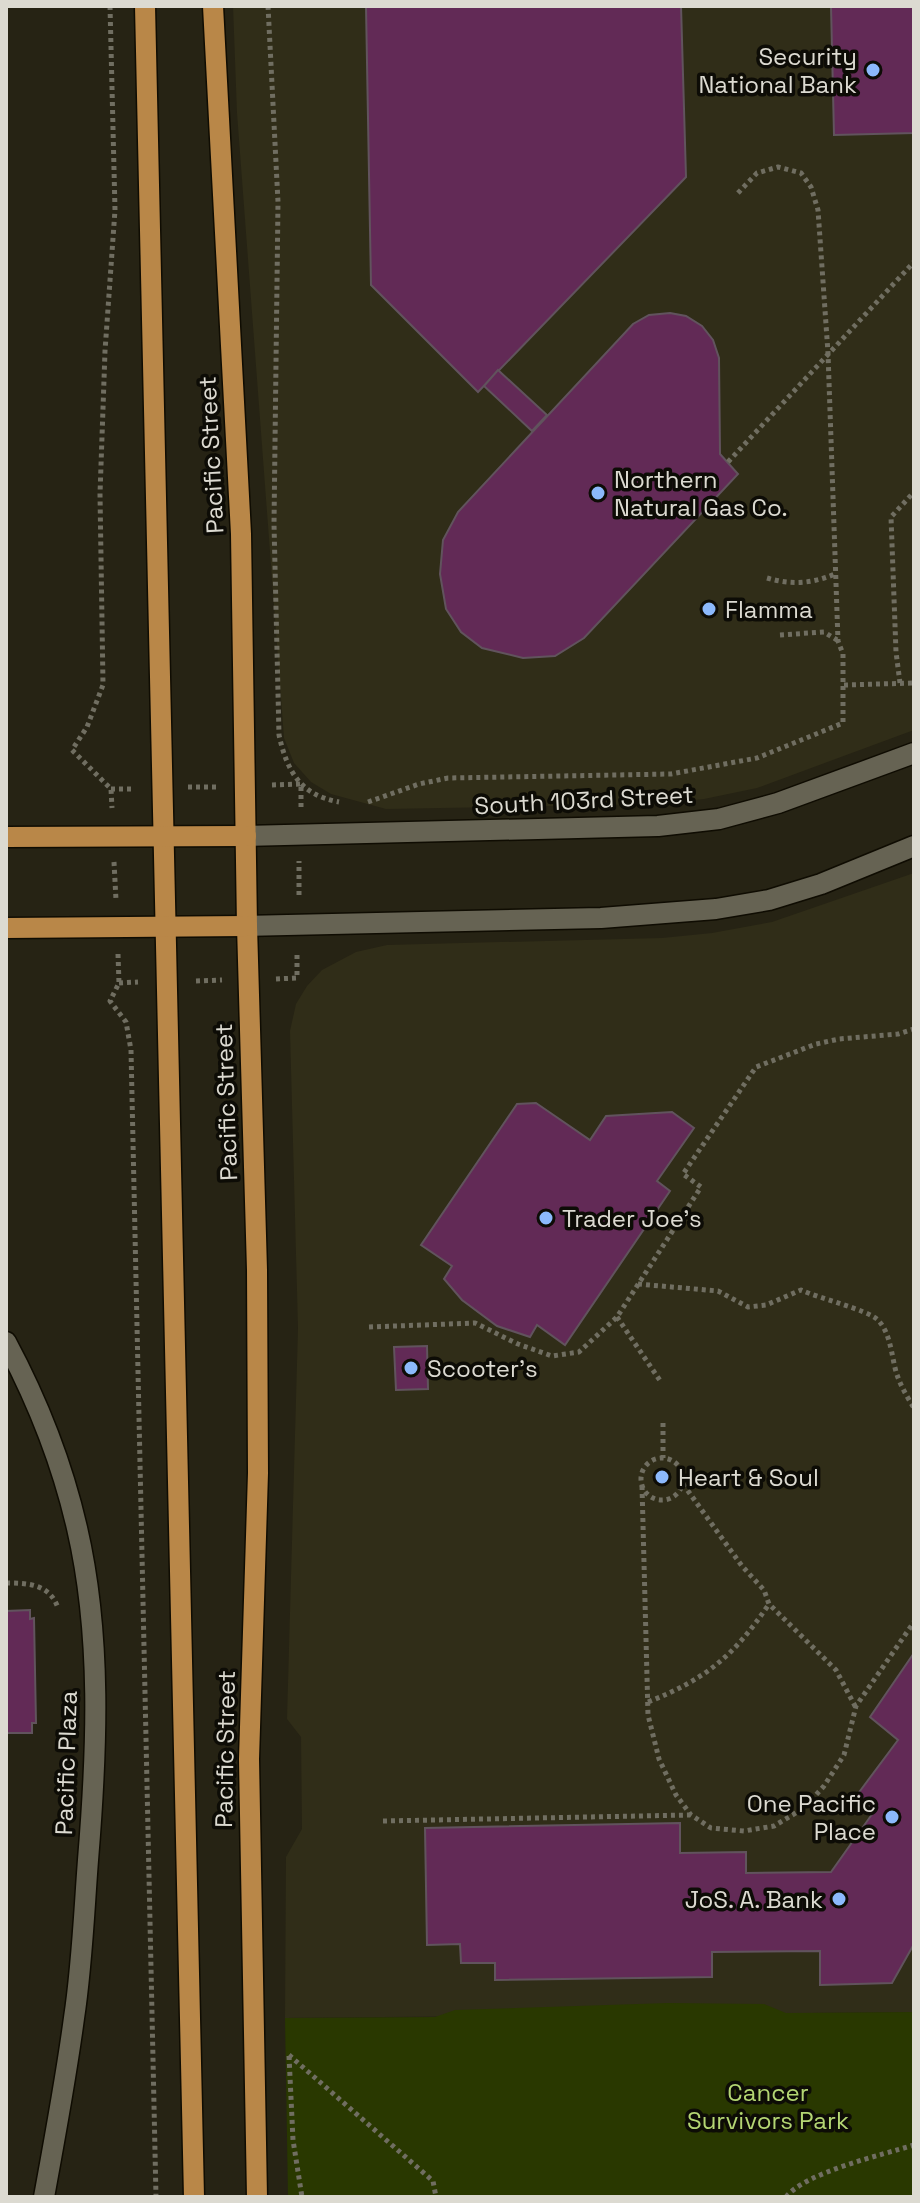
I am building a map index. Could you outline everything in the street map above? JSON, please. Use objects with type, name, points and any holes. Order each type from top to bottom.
[{"type":"main road","name":"Pacific Street","points":[[145,6],[194,2197]]},
{"type":"main road","name":"Pacific Street","points":[[213,6],[241,534],[247,926],[257,1270],[258,1473],[249,1759],[257,2197]]},
{"type":"main road","points":[[6,837],[246,836]]},
{"type":"main road","points":[[6,928],[247,926]]},
{"type":"street","name":"South 103rd Street","points":[[246,836],[658,826],[719,819],[778,803],[914,753]]},
{"type":"street","points":[[247,926],[601,918],[716,909],[769,900],[821,884],[914,846]]},
{"type":"street","name":"Pacific Plaza","points":[[6,1342],[38,1408],[77,1526],[87,1587],[95,1684],[94,1775],[78,1990],[44,2197]]},
{"type":"path","points":[[110,6],[115,210],[105,351],[100,494],[103,685],[87,727],[72,750],[111,789],[119,983],[110,1001],[126,1022],[131,1050],[156,2197]]},
{"type":"path","points":[[268,6],[278,202],[274,524],[279,735],[286,764],[301,784],[324,799],[349,804]]},
{"type":"path","points":[[360,803],[448,778],[671,774],[757,758],[843,723],[843,654],[838,641],[828,353],[818,210],[811,187],[801,173],[778,167],[757,173],[737,194]]},
{"type":"path","points":[[728,462],[914,262]]},
{"type":"path","points":[[900,683],[891,517],[914,492]]},
{"type":"path","points":[[767,578],[784,583],[815,582],[835,574]]},
{"type":"path","points":[[780,635],[824,632],[838,641]]},
{"type":"path","points":[[844,685],[914,683]]},
{"type":"path","points":[[111,789],[301,784]]},
{"type":"path","points":[[119,983],[297,978],[301,784]]},
{"type":"path","points":[[369,1327],[475,1323],[552,1356],[579,1352],[617,1317],[701,1187],[683,1174],[756,1067],[816,1044],[898,1034],[914,1029]]},
{"type":"path","points":[[638,1284],[718,1291],[748,1307],[766,1305],[801,1290],[822,1300],[852,1308],[878,1320],[891,1348],[898,1379],[914,1408]]},
{"type":"path","points":[[617,1317],[661,1382]]},
{"type":"path","points":[[663,1423],[663,1458]]},
{"type":"path","points":[[856,1706],[836,1670],[769,1604],[764,1590],[742,1566],[683,1484],[676,1462],[663,1458],[646,1466],[641,1479],[648,1715],[659,1759],[676,1795],[691,1815],[711,1828],[744,1831],[774,1826],[804,1808],[824,1786],[844,1755],[856,1706],[914,1622]]},
{"type":"path","points":[[642,1486],[651,1497],[666,1501],[678,1494],[683,1484]]},
{"type":"path","points":[[6,1583],[42,1587],[54,1599],[60,1618]]},
{"type":"path","points":[[648,1702],[683,1689],[732,1653],[769,1604]]},
{"type":"path","points":[[383,1821],[691,1815]]},
{"type":"path","points":[[302,2197],[293,2140],[289,2055],[433,2181],[436,2197]]},
{"type":"path","points":[[786,2197],[792,2190],[830,2171],[914,2145]]},
{"type":"shaded area","points":[[233,6],[914,6],[914,730],[757,788],[659,804],[386,809],[331,794],[311,782],[294,763],[284,738],[237,113]]},
{"type":"shaded area","points":[[914,873],[914,2012],[285,2018],[286,1857],[302,1829],[301,1737],[287,1719],[298,1328],[290,1031],[296,1004],[322,970],[356,952],[387,945],[662,938],[712,933],[772,922]]},
{"type":"green space","name":"Cancer Survivors Park","points":[[668,2003],[764,2004],[786,2013],[914,2012],[914,2197],[288,2197],[285,2018],[435,2017],[455,2010]]},
{"type":"building","points":[[366,6],[681,6],[686,177],[478,392],[371,285]]},
{"type":"building","name":"Security National Bank","points":[[831,6],[914,6],[914,133],[834,135]]},
{"type":"building","name":"Northern Natural Gas Co.","points":[[670,313],[686,316],[702,326],[713,340],[719,358],[720,454],[738,474],[584,638],[555,656],[523,658],[482,648],[461,632],[446,609],[440,574],[443,540],[458,512],[633,324],[649,315]]},
{"type":"building","points":[[498,370],[547,415],[532,431],[484,386]]},
{"type":"building","name":"Trader Joe's","points":[[536,1103],[590,1140],[606,1116],[672,1112],[694,1128],[657,1181],[670,1191],[565,1345],[537,1325],[530,1337],[497,1326],[462,1300],[444,1279],[452,1266],[421,1245],[517,1104]]},
{"type":"building","name":"Scooter's","points":[[427,1346],[428,1389],[396,1390],[394,1347]]},
{"type":"building","points":[[30,1610],[30,1619],[34,1618],[36,1723],[32,1723],[32,1733],[6,1733],[6,1611]]},
{"type":"building","name":"One Pacific Place","points":[[914,1653],[914,1944],[892,1983],[820,1985],[820,1951],[712,1952],[712,1977],[495,1980],[495,1963],[461,1963],[460,1944],[427,1945],[425,1828],[680,1823],[680,1853],[746,1852],[746,1873],[831,1872],[875,1810],[857,1795],[898,1740],[870,1717]]},
{"type":"place","name":"Security National Bank","points":[[873,70]]},
{"type":"place","name":"Northern Natural Gas Co.","points":[[598,493]]},
{"type":"place","name":"Flamma","points":[[709,609]]},
{"type":"place","name":"Trader Joe's","points":[[546,1218]]},
{"type":"place","name":"Scooter's","points":[[411,1368]]},
{"type":"place","name":"Heart & Soul","points":[[662,1477]]},
{"type":"place","name":"One Pacific Place","points":[[892,1817]]},
{"type":"place","name":"JoS. A. Bank","points":[[839,1899]]}]
